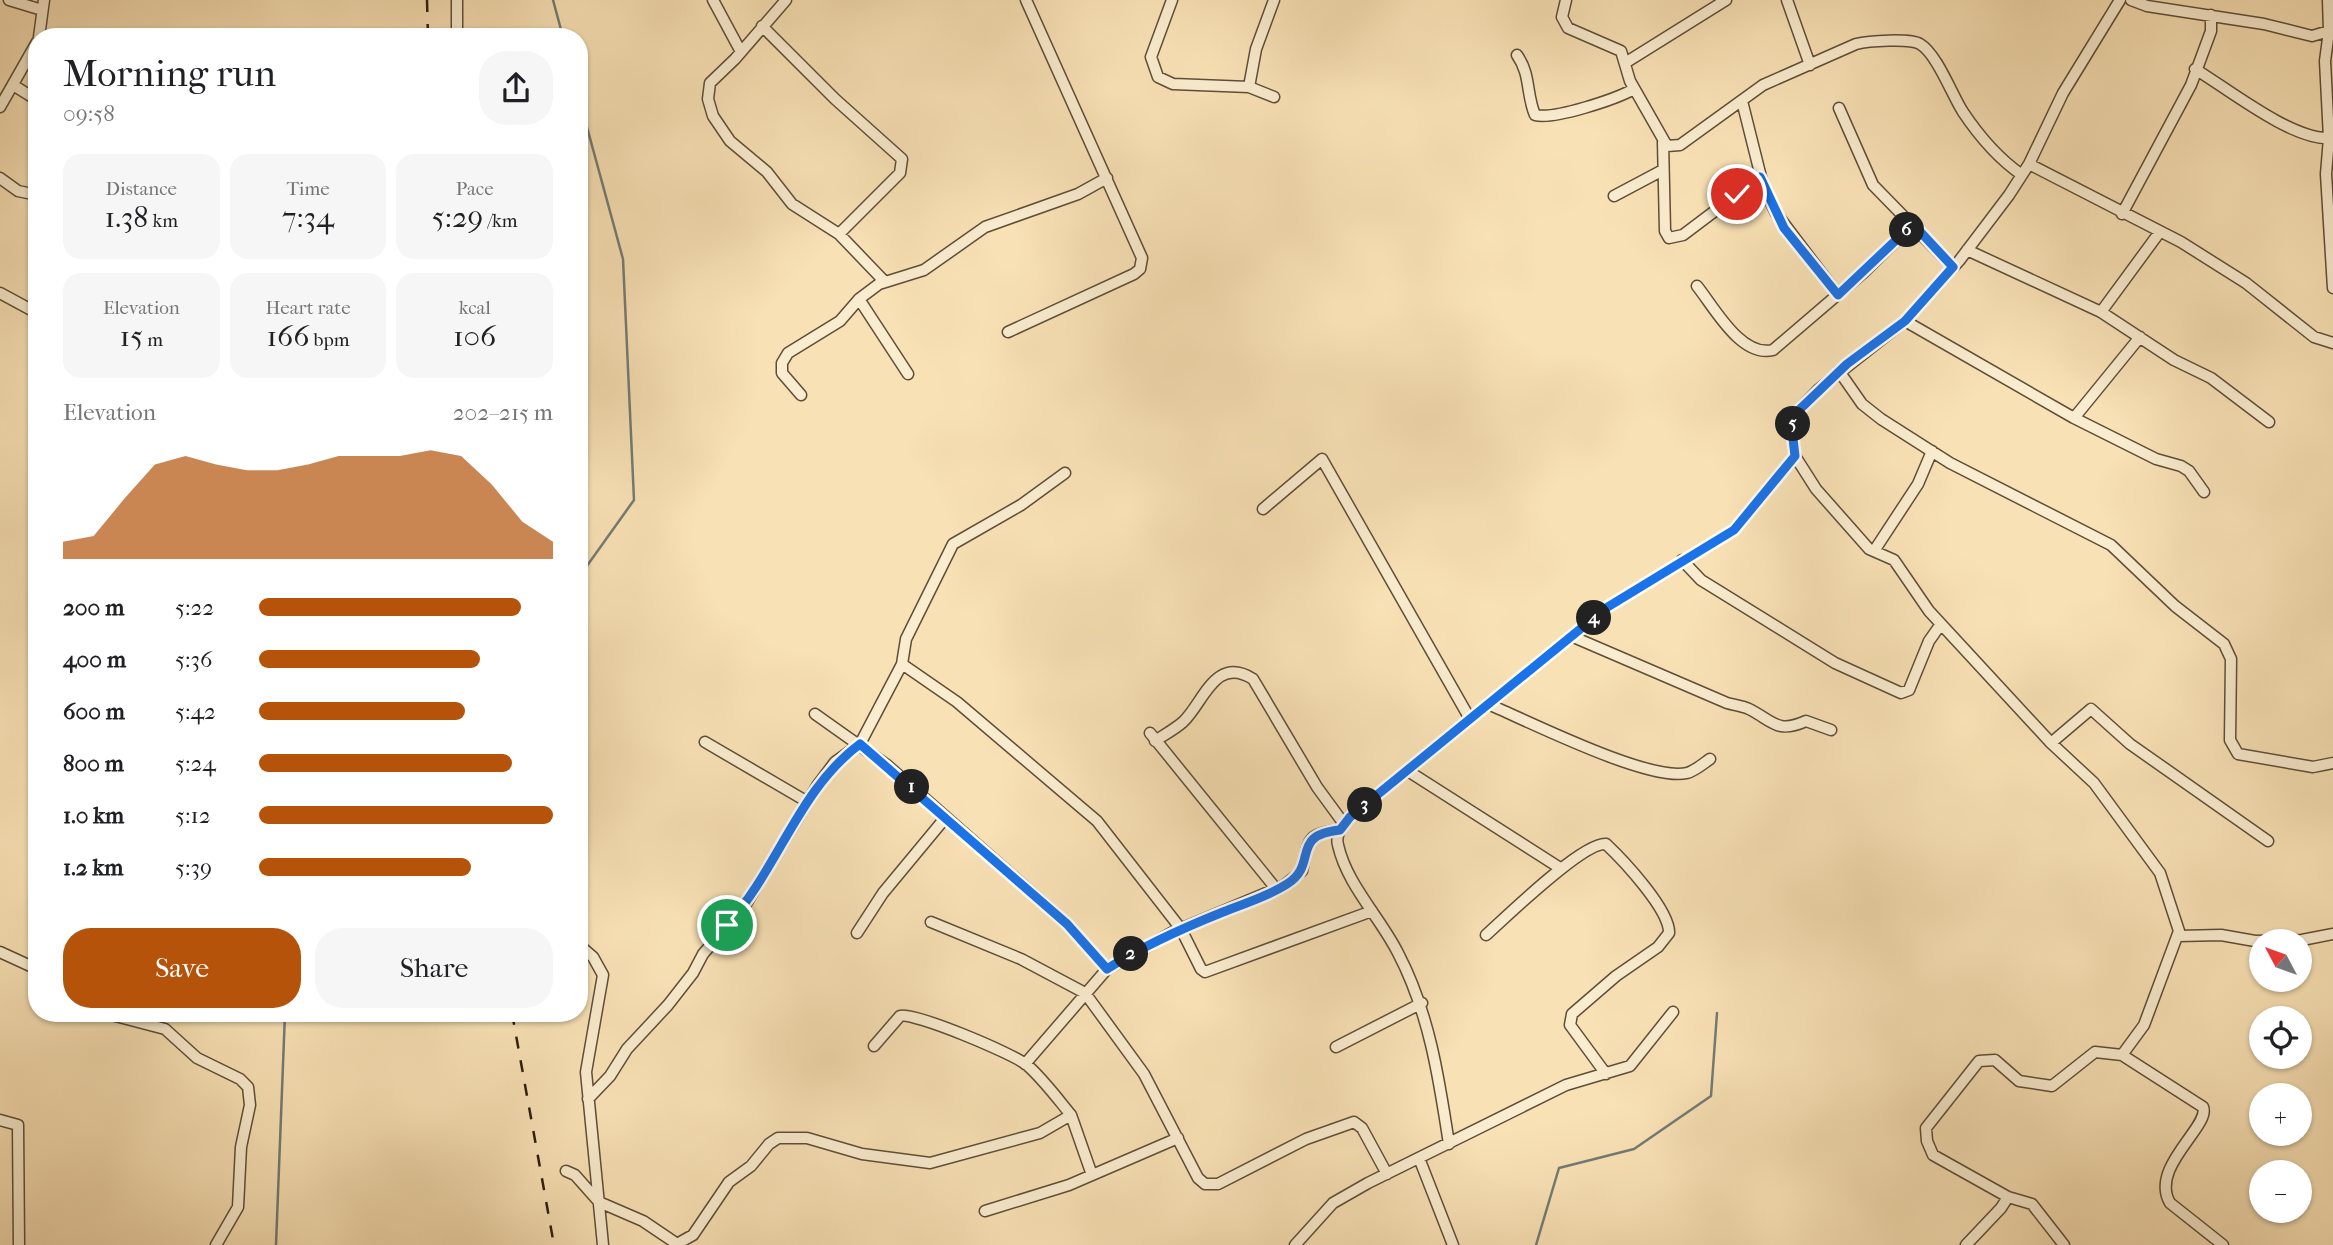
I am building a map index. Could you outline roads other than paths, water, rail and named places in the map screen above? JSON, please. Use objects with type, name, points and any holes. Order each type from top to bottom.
[{"type":"street","points":[[9,0],[43,5],[41,28]]},
{"type":"street","points":[[457,0],[457,28]]},
{"type":"street","points":[[713,0],[741,52]]},
{"type":"street","points":[[786,0],[741,52],[715,76],[707,88],[708,100],[719,126],[730,141],[767,172],[792,204],[839,234],[885,282]]},
{"type":"street","points":[[1008,332],[1140,269],[1142,258],[1026,0]]},
{"type":"street","points":[[1172,0],[1151,57],[1158,76],[1173,84],[1249,87],[1274,97]]},
{"type":"street","points":[[1249,87],[1256,49],[1274,0]]},
{"type":"street","points":[[1566,0],[1564,24],[1618,48],[1634,89],[1648,108],[1662,142],[1667,236],[1674,239],[1760,177]]},
{"type":"street","points":[[1625,63],[1726,0]]},
{"type":"street","points":[[1787,0],[1811,65]]},
{"type":"street","points":[[2120,0],[2063,93],[2029,164],[1967,250],[1905,321],[1839,371],[1799,410],[1792,430],[1795,456],[1816,489],[1861,541],[1874,551],[1894,560],[1941,624],[2051,743],[2094,783],[2160,873],[2179,932],[2144,1025],[2122,1055]]},
{"type":"street","points":[[2131,0],[2147,6],[2211,15],[2312,36],[2329,31]]},
{"type":"street","points":[[2328,0],[2329,31],[2325,61],[2329,138],[2326,174],[2333,288]]},
{"type":"street","points":[[2122,214],[2191,85],[2211,31],[2211,15]]},
{"type":"street","points":[[762,26],[835,99],[902,159],[900,173],[839,234]]},
{"type":"street","points":[[1662,142],[1667,146],[1679,145],[1763,85],[1869,40],[1919,43],[1936,64],[1963,112],[2004,163],[2022,175]]},
{"type":"street","points":[[1517,55],[1526,68],[1529,101],[1535,115],[1548,118],[1592,103],[1617,98],[1634,89]]},
{"type":"street","points":[[0,107],[28,59]]},
{"type":"street","points":[[2195,69],[2278,123],[2311,138],[2329,138]]},
{"type":"street","points":[[13,85],[28,94]]},
{"type":"street","points":[[1742,101],[1760,177],[1784,228],[1838,295]]},
{"type":"street","points":[[1839,108],[1873,185],[1953,267]]},
{"type":"street","points":[[2029,164],[2077,186],[2122,214],[2181,242],[2225,268],[2315,337],[2333,343]]},
{"type":"street","points":[[1614,196],[1663,170]]},
{"type":"street","points":[[0,178],[18,191],[28,193]]},
{"type":"street","points":[[801,395],[782,373],[782,363],[788,353],[840,321],[859,299],[885,282],[924,270],[985,227],[1078,194],[1107,178]]},
{"type":"street","points":[[1697,286],[1749,348],[1764,352],[1787,341],[1913,224]]},
{"type":"street","points":[[2101,312],[2160,233]]},
{"type":"street","points":[[1967,250],[2101,312],[2174,360],[2211,378],[2269,422]]},
{"type":"street","points":[[0,293],[28,308]]},
{"type":"street","points":[[859,299],[908,374]]},
{"type":"street","points":[[1905,321],[2074,418],[2148,456],[2173,466],[2181,466],[2189,471],[2204,492]]},
{"type":"street","points":[[2074,418],[2140,337]]},
{"type":"street","points":[[1839,371],[1869,411],[1932,451],[2110,545],[2175,606],[2224,644],[2231,659],[2231,740],[2238,754],[2313,766],[2333,762]]},
{"type":"street","points":[[1874,551],[1918,484],[1932,451]]},
{"type":"street","points":[[1026,1063],[1107,969],[1181,929],[1277,890],[1300,874],[1311,837],[1322,831],[1342,827],[1488,704],[1623,596],[1739,526],[1795,456]]},
{"type":"street","points":[[1263,509],[1322,459],[1459,705],[1470,719]]},
{"type":"street","points":[[588,1099],[668,1005],[693,973],[703,954],[746,904],[806,801],[835,762],[860,744],[902,664],[906,639],[953,544],[1021,505],[1065,473]]},
{"type":"street","points":[[1682,560],[1701,580],[1835,663],[1901,694],[1909,690],[1929,641],[1941,624]]},
{"type":"street","points":[[1572,636],[1727,703],[1749,709],[1773,725],[1793,727],[1806,720],[1830,730]]},
{"type":"street","points":[[902,664],[957,702],[1003,744],[1074,799],[1126,856],[1181,929],[1200,970],[1210,973],[1277,944],[1372,911]]},
{"type":"street","points":[[1277,890],[1181,768],[1153,737],[1182,722],[1202,694],[1223,673],[1241,672],[1252,679],[1342,827],[1338,844],[1344,862],[1397,951],[1422,1003],[1449,1144]]},
{"type":"street","points":[[1488,704],[1575,744],[1653,769],[1689,773],[1710,759]]},
{"type":"street","points":[[2051,743],[2091,709],[2130,744],[2268,841]]},
{"type":"street","points":[[815,714],[860,744],[946,817],[1067,924],[1107,969]]},
{"type":"street","points":[[705,742],[806,801]]},
{"type":"street","points":[[1408,771],[1560,868]]},
{"type":"street","points":[[857,933],[883,893],[946,817]]},
{"type":"street","points":[[1486,935],[1560,868],[1597,844],[1606,844],[1627,863],[1669,926],[1669,933],[1658,947],[1572,1014],[1570,1025],[1606,1074]]},
{"type":"street","points":[[931,922],[1021,959],[1085,993],[1144,1074],[1199,1178],[1212,1185],[1306,1139],[1354,1122],[1362,1128],[1387,1174]]},
{"type":"street","points":[[2178,936],[2221,935],[2255,941],[2302,940],[2333,934]]},
{"type":"street","points":[[0,952],[28,965]]},
{"type":"street","points":[[588,953],[603,975],[586,1072],[603,1245]]},
{"type":"street","points":[[1336,1047],[1422,1003]]},
{"type":"street","points":[[1295,1245],[1333,1203],[1387,1174],[1566,1085],[1630,1066],[1673,1012]]},
{"type":"street","points":[[874,1046],[905,1014],[967,1035],[1026,1063],[1071,1115],[1092,1175]]},
{"type":"street","points":[[138,1022],[165,1029],[197,1058],[240,1079],[248,1087],[250,1105],[241,1147],[238,1207],[216,1245]]},
{"type":"street","points":[[2064,1245],[2032,1204],[2008,1197],[1933,1155],[1927,1140],[1927,1128],[1979,1061],[1995,1060],[2019,1081],[2052,1086],[2095,1052],[2122,1055],[2203,1107],[2203,1116],[2171,1166],[2165,1186],[2166,1196],[2170,1203],[2222,1245]]},
{"type":"street","points":[[566,1171],[575,1175],[599,1202],[643,1221],[671,1243],[685,1241],[693,1235],[729,1182],[751,1166],[769,1143],[778,1138],[807,1138],[862,1154],[930,1163],[1040,1133],[1071,1115]]},
{"type":"street","points":[[0,1120],[18,1125],[19,1245]]},
{"type":"street","points":[[985,1211],[1092,1175],[1178,1138]]},
{"type":"street","points":[[1419,1158],[1453,1245]]},
{"type":"street","points":[[1966,1245],[2008,1197]]},
{"type":"waterway","points":[[553,0],[561,28]]},
{"type":"waterway","points":[[588,131],[623,259],[634,500],[588,564]]},
{"type":"waterway","points":[[1536,1245],[1559,1168],[1634,1149],[1711,1096],[1717,1013]]},
{"type":"waterway","points":[[276,1245],[285,1022]]},
{"type":"railway","points":[[427,0],[428,28]]},
{"type":"railway","points":[[514,1022],[554,1245]]}]
